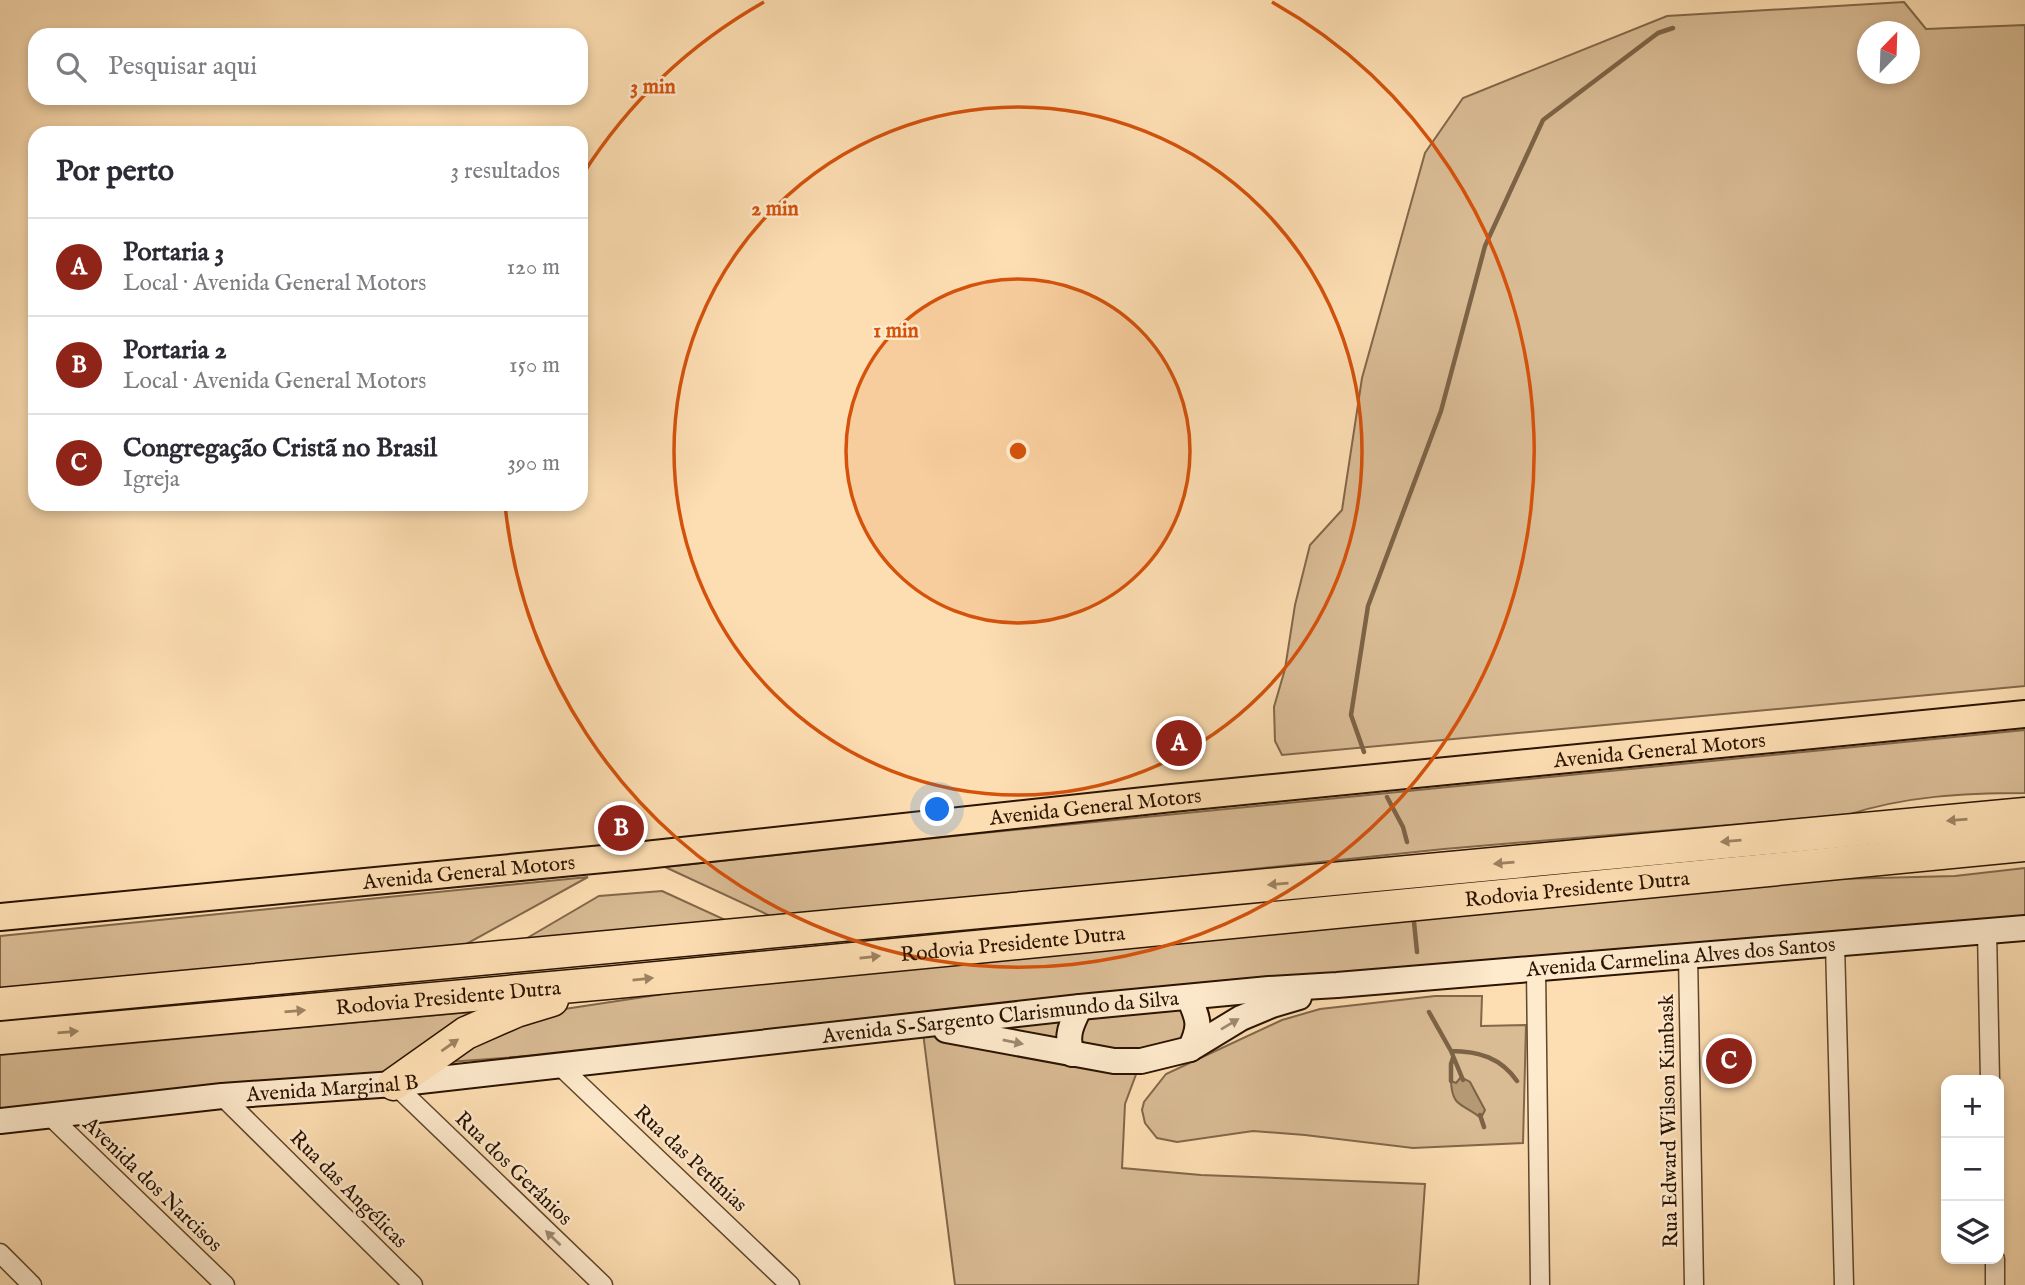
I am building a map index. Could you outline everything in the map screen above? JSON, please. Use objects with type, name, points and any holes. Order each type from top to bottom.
[{"type":"highway","name":"Rodovia Presidente Dutra","points":[[0,1004],[2025,814]]},
{"type":"highway","name":"Rodovia Presidente Dutra","points":[[0,1038],[606,983],[2025,845]]},
{"type":"highway","points":[[394,1084],[466,1033],[516,1011],[606,983]]},
{"type":"main road","name":"Avenida General Motors","points":[[0,918],[2025,714]]},
{"type":"street","name":"Avenida Carmelina Alves dos Santos","points":[[1337,985],[2025,928]]},
{"type":"street","points":[[1987,932],[1990,1075]]},
{"type":"street","points":[[1835,943],[1844,1285]]},
{"type":"street","name":"Rua Edward Wilson Kimbask","points":[[1688,955],[1693,1285]]},
{"type":"street","points":[[1536,969],[1540,1285]]},
{"type":"street","points":[[922,1025],[1114,1061],[1141,1061],[1190,1049],[1241,1018],[1272,1004],[1337,985]]},
{"type":"street","name":"Avenida S-Sargento Clarismundo da Silva","points":[[663,1053],[1080,1007],[1337,985]]},
{"type":"street","points":[[1189,998],[1197,1016],[1198,1033],[1190,1049]]},
{"type":"street","points":[[1072,1054],[1068,1044],[1070,1029],[1080,1007]]},
{"type":"street","name":"Avenida Marginal B","points":[[0,1121],[222,1096],[394,1084],[663,1053]]},
{"type":"street","name":"Rua das Petúnias","points":[[559,1065],[790,1285]]},
{"type":"street","name":"Rua dos Gerânios","points":[[394,1084],[603,1285]]},
{"type":"street","name":"Rua das Angélicas","points":[[222,1096],[414,1285]]},
{"type":"street","name":"Avenida dos Narcisos","points":[[49,1115],[225,1285]]},
{"type":"street","points":[[0,1253],[32,1285]]},
{"type":"street","points":[[1994,1264],[1995,1285]]},
{"type":"shaded area","points":[[1904,2],[1919,21],[1857,21],[1857,84],[1920,84],[1920,22],[1926,29],[2025,25],[2025,686],[1282,755],[1275,741],[1274,707],[1285,669],[1295,605],[1310,545],[1342,510],[1362,378],[1425,153],[1463,98],[1667,16]]},
{"type":"shaded area","points":[[2025,730],[2025,793],[1935,797],[1847,815],[1444,849],[777,919],[665,867],[963,835]]},
{"type":"shaded area","points":[[2025,868],[2025,916],[448,1062],[473,1041],[538,1013],[677,992],[1838,879],[1955,876]]},
{"type":"shaded area","points":[[588,877],[450,953],[0,994],[0,936]]},
{"type":"shaded area","points":[[662,891],[732,923],[522,941],[599,896]]},
{"type":"shaded area","points":[[1435,996],[1482,996],[1481,1026],[1526,1025],[1523,1143],[1413,1148],[1253,1131],[1177,1142],[1157,1138],[1145,1123],[1142,1110],[1144,1102],[1166,1074],[1282,1020],[1320,1009]]},
{"type":"shaded area","points":[[1184,1003],[1190,1036],[1135,1057],[1083,1043],[1079,1037],[1077,1019]]},
{"type":"shaded area","points":[[482,1011],[385,1078],[0,1110],[0,1055]]},
{"type":"shaded area","points":[[1066,1017],[1061,1043],[957,1028]]},
{"type":"shaded area","points":[[922,1025],[1141,1061],[1125,1104],[1122,1168],[1201,1175],[1425,1184],[1418,1285],[955,1285]]},
{"type":"shaded area","points":[[1461,1077],[1470,1082],[1485,1110],[1481,1118],[1456,1101],[1451,1081],[1456,1083]]},
{"type":"waterway","points":[[1364,752],[1351,715],[1368,606],[1441,411],[1485,246],[1543,120],[1658,33],[1673,28]]},
{"type":"waterway","points":[[1387,797],[1403,827],[1407,842]]},
{"type":"waterway","points":[[1414,922],[1417,952]]},
{"type":"waterway","points":[[1429,1012],[1451,1051],[1463,1080]]},
{"type":"waterway","points":[[1451,1051],[1471,1052],[1488,1057],[1504,1067],[1517,1081]]},
{"type":"waterway","points":[[1451,1081],[1453,1058]]},
{"type":"waterway","points":[[1480,1115],[1484,1127]]},
{"type":"place","name":"Portaria 3","points":[[1179,743]]},
{"type":"place","name":"Portaria 2","points":[[621,828]]},
{"type":"place","name":"Congregação Cristã no Brasil","points":[[1729,1061]]}]
